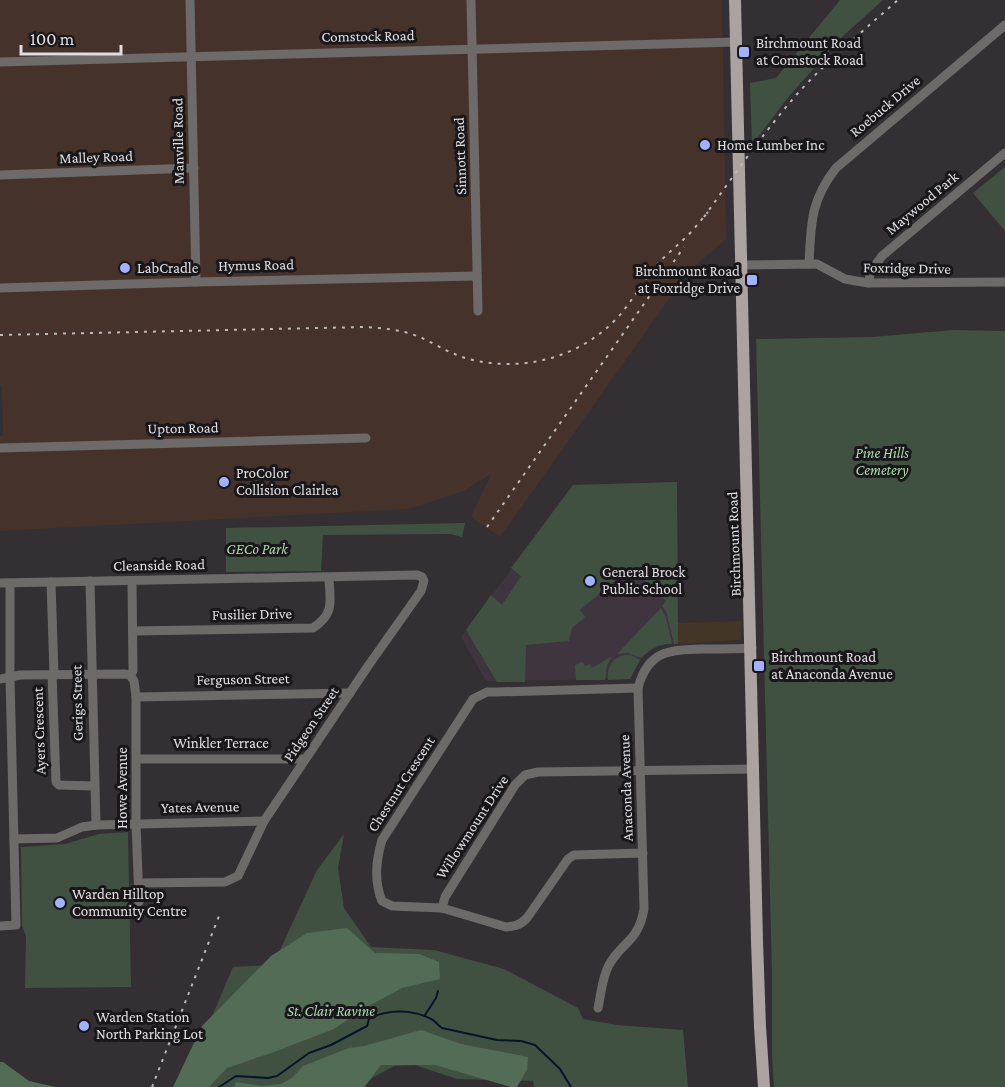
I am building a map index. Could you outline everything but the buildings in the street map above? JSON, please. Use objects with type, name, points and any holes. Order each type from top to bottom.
[{"type":"main road","name":"Birchmount Road","points":[[735,0],[760,1028],[764,1087]]},
{"type":"street","name":"Manville Road","points":[[190,0],[196,282]]},
{"type":"street","name":"Sinnott Road","points":[[471,0],[478,311]]},
{"type":"street","name":"Roebuck Drive","points":[[809,264],[810,230],[814,207],[822,188],[836,168],[1005,25]]},
{"type":"street","name":"Comstock Road","points":[[0,62],[191,55],[736,42]]},
{"type":"street","name":"Maywood Park","points":[[868,283],[871,271],[882,256],[1005,153]]},
{"type":"street","name":"Malley Road","points":[[0,175],[194,168]]},
{"type":"street","name":"Foxridge Drive","points":[[741,265],[817,264],[845,279],[868,283],[1005,282]]},
{"type":"street","name":"Hymus Road","points":[[0,288],[477,276]]},
{"type":"street","name":"Upton Road","points":[[0,448],[366,438]]},
{"type":"street","name":"Cleanside Road","points":[[5,583],[417,575],[422,577],[424,582]]},
{"type":"street","name":"Fusilier Drive","points":[[133,631],[313,628],[325,620],[330,607],[329,578]]},
{"type":"street","name":"Gerigs Street","points":[[90,581],[96,825]]},
{"type":"street","name":"Howe Avenue","points":[[132,581],[133,670],[127,674],[134,681],[136,697],[136,822],[139,902]]},
{"type":"street","name":"Ayers Crescent","points":[[51,582],[56,782],[65,786],[94,786]]},
{"type":"street","name":"Pidgeon Street","points":[[139,883],[225,882],[238,876],[264,821],[421,591],[424,582]]},
{"type":"street","points":[[0,926],[16,925],[14,839],[5,678],[5,583]]},
{"type":"street","name":"Anaconda Avenue","points":[[598,1008],[607,968],[634,937],[641,924],[644,909],[638,688],[647,666],[656,657],[666,652],[684,649],[752,648]]},
{"type":"street","points":[[5,678],[20,675],[127,674]]},
{"type":"street","name":"Chestnut Crescent","points":[[638,688],[487,692],[474,699],[382,840],[378,853],[377,888],[382,901],[392,906],[442,908],[506,927],[515,926],[527,918],[568,859],[581,854],[643,853]]},
{"type":"street","name":"Ferguson Street","points":[[136,697],[350,693]]},
{"type":"street","name":"Winkler Terrace","points":[[137,759],[305,759]]},
{"type":"street","name":"Willowmount Drive","points":[[442,908],[445,897],[515,785],[525,775],[538,772],[754,768]]},
{"type":"street","name":"Yates Avenue","points":[[14,839],[57,838],[82,827],[136,822],[264,821]]},
{"type":"shaded area","points":[[0,0],[722,0],[726,239],[689,271],[500,537],[471,517],[491,474],[464,491],[408,509],[0,531],[0,436],[3,435],[2,386],[0,386]]},
{"type":"shaded area","name":"General Brock Public School","points":[[677,482],[678,644],[663,644],[652,648],[640,659],[630,679],[486,681],[461,637],[573,485]]},
{"type":"shaded area","points":[[741,621],[741,640],[678,644],[678,623]]},
{"type":"green space","points":[[840,0],[883,0],[843,36],[790,95],[752,145],[750,83],[776,78]]},
{"type":"green space","points":[[1005,167],[1005,231],[973,193]]},
{"type":"green space","name":"Pine Hills Cemetery","points":[[954,330],[1005,331],[1005,1087],[774,1087],[756,339],[872,337]]},
{"type":"green space","name":"General Brock Public School","points":[[677,482],[678,644],[674,644],[666,611],[662,606],[666,601],[631,567],[580,610],[585,617],[572,628],[569,641],[526,645],[525,682],[497,682],[466,630],[491,595],[502,605],[521,576],[511,568],[573,485]]},
{"type":"green space","name":"GECo Park","points":[[465,523],[462,537],[450,534],[323,535],[321,571],[226,572],[226,528]]},
{"type":"green space","points":[[661,608],[666,618],[672,644],[655,648],[641,658],[628,653],[617,654]]},
{"type":"green space","points":[[625,655],[631,655],[640,660],[630,679],[608,680],[611,663]]},
{"type":"green space","points":[[612,656],[607,665],[605,680],[576,680],[575,665],[583,662],[585,666],[590,664],[592,668]]},
{"type":"green space","points":[[128,832],[131,987],[25,988],[26,936],[22,926],[21,847],[65,844],[99,834]]},
{"type":"green space","name":"St. Clair Ravine","points":[[344,834],[338,868],[344,908],[371,947],[434,950],[504,969],[578,1008],[583,1019],[617,1025],[683,1030],[688,1087],[534,1087],[533,1081],[457,1079],[415,1065],[394,1066],[372,1078],[365,1087],[182,1087],[233,967],[273,965],[317,870]]},
{"type":"green space","points":[[347,928],[375,953],[419,954],[439,962],[440,979],[402,988],[365,1008],[334,1029],[227,1068],[209,1087],[173,1087],[202,1026],[271,956],[307,933]]},
{"type":"green space","points":[[421,1030],[461,1044],[528,1057],[527,1070],[517,1087],[435,1065],[381,1065],[364,1087],[234,1087],[236,1082],[262,1086],[281,1084],[292,1078],[303,1066],[349,1048]]},
{"type":"green space","points":[[0,1062],[29,1081],[56,1087],[0,1087]]},
{"type":"waterway","points":[[425,1015],[438,991]]},
{"type":"waterway","points":[[219,1087],[236,1076],[268,1078],[277,1076],[309,1053],[331,1045],[367,1026],[369,1019],[391,1012],[416,1013],[433,1020],[442,1028],[497,1040],[521,1041],[535,1045],[560,1069],[571,1087]]},
{"type":"railway","points":[[704,217],[761,138],[798,93],[834,57],[898,0]]},
{"type":"railway","points":[[0,335],[364,327],[408,333],[473,360],[513,364],[532,362],[570,351],[588,342],[604,330],[624,310],[657,264],[687,236],[708,212]]},
{"type":"railway","points":[[487,527],[684,247]]},
{"type":"railway","points":[[152,1087],[219,916]]},
{"type":"place","name":"Birchmount Road at Comstock Road","points":[[744,52]]},
{"type":"place","name":"Home Lumber Inc","points":[[705,145]]},
{"type":"place","name":"LabCradle","points":[[125,268]]},
{"type":"place","name":"Birchmount Road at Foxridge Drive","points":[[752,280]]},
{"type":"place","name":"ProColor Collision Clairlea","points":[[224,482]]},
{"type":"place","name":"General Brock Public School","points":[[590,581]]},
{"type":"place","name":"Birchmount Road at Anaconda Avenue","points":[[759,666]]},
{"type":"place","name":"Warden Hilltop Community Centre","points":[[60,903]]},
{"type":"place","name":"Warden Station North Parking Lot","points":[[84,1026]]}]
